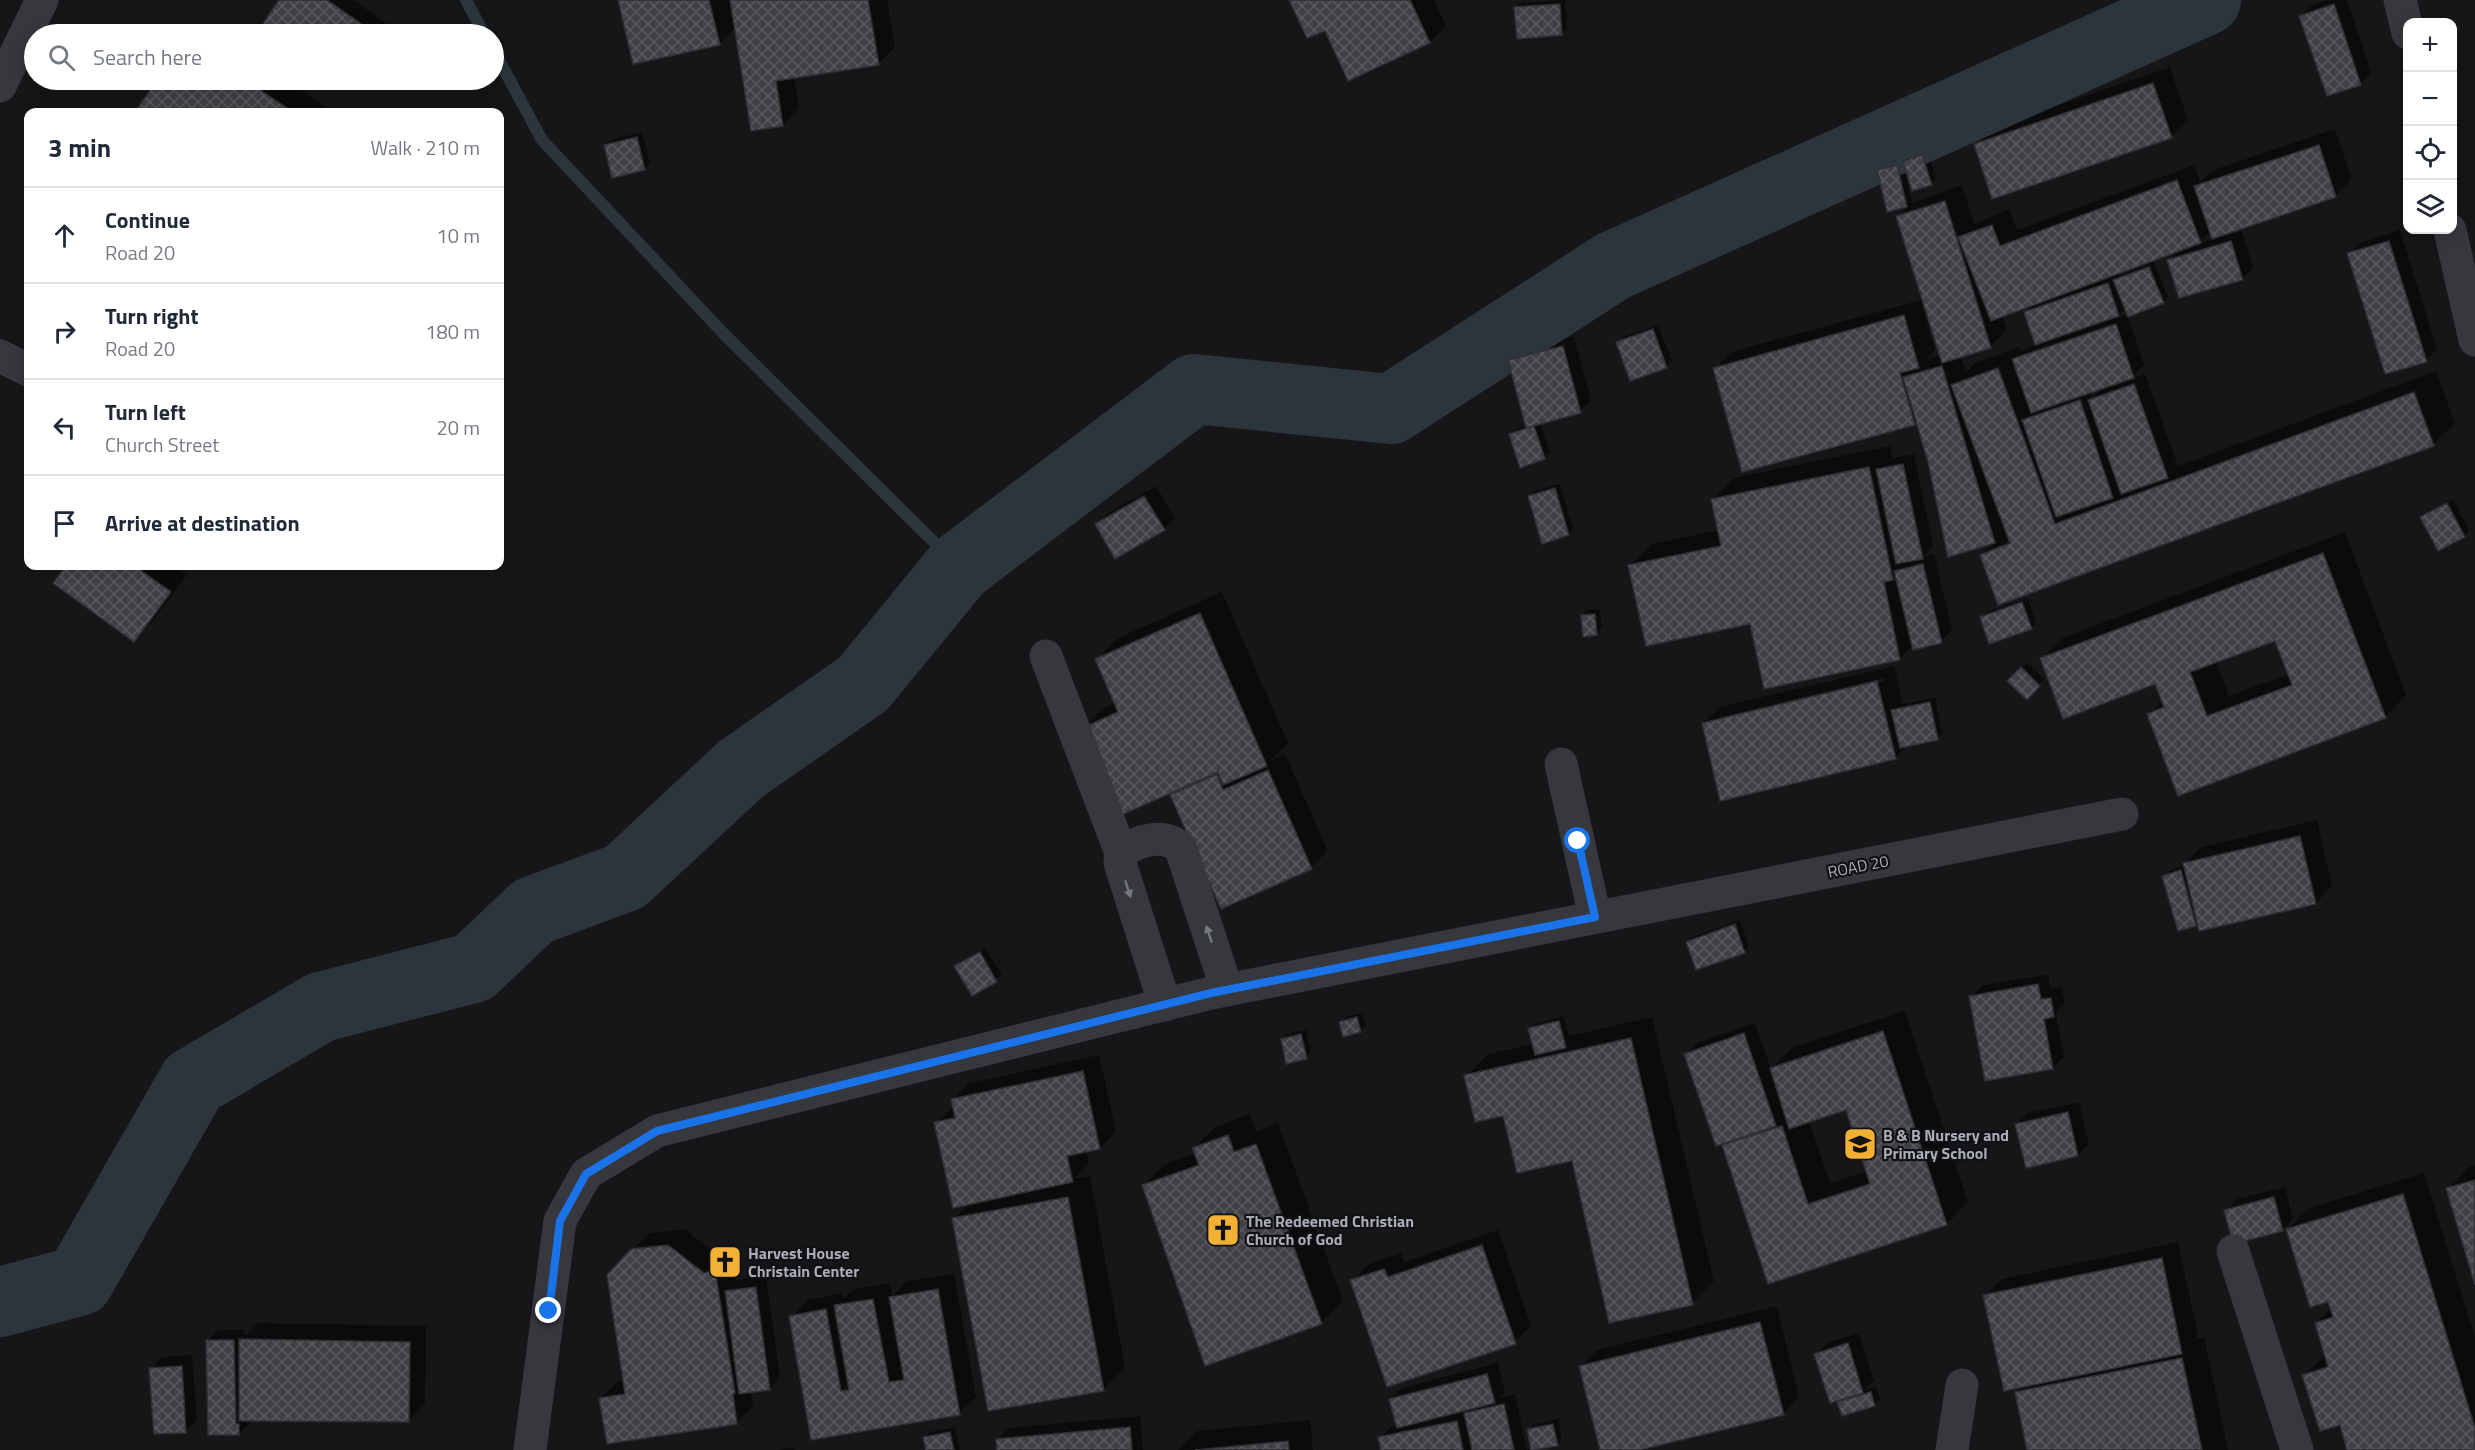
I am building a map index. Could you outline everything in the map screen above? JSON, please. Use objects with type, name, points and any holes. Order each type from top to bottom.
[{"type":"street","points":[[30,24],[42,0]]},
{"type":"street","points":[[2400,0],[2404,18]]},
{"type":"street","points":[[0,86],[24,37]]},
{"type":"street","points":[[2451,234],[2474,335]]},
{"type":"street","points":[[0,356],[24,368]]},
{"type":"street","points":[[1046,656],[1121,853],[1120,863],[1165,1005]]},
{"type":"street","points":[[1561,764],[1595,917]]},
{"type":"street","name":"ROAD 20","points":[[530,1450],[560,1221],[586,1174],[657,1131],[1227,990],[2122,814]]},
{"type":"street","points":[[1121,853],[1130,846],[1165,838],[1174,841],[1180,849],[1227,990]]},
{"type":"street","points":[[2233,1251],[2297,1450]]},
{"type":"street","points":[[1952,1450],[1962,1385]]},
{"type":"building","points":[[279,0],[327,0],[362,24],[263,24]]},
{"type":"building","points":[[618,0],[709,0],[720,45],[633,64]]},
{"type":"building","points":[[730,0],[868,0],[879,65],[776,81],[783,126],[751,131]]},
{"type":"building","points":[[1289,0],[1410,0],[1430,43],[1348,81],[1325,31],[1307,38]]},
{"type":"building","points":[[1560,4],[1562,35],[1517,39],[1514,7]]},
{"type":"building","points":[[2334,4],[2361,85],[2327,96],[2299,16]]},
{"type":"building","points":[[2153,83],[2172,138],[1992,199],[1974,144]]},
{"type":"building","points":[[150,90],[260,90],[287,108],[138,108]]},
{"type":"building","points":[[637,137],[645,170],[612,178],[604,145]]},
{"type":"building","points":[[2319,145],[2336,197],[2212,239],[2194,186]]},
{"type":"building","points":[[1922,155],[1932,185],[1912,191],[1903,161]]},
{"type":"building","points":[[1897,165],[1907,207],[1887,212],[1877,170]]},
{"type":"building","points":[[2177,180],[2201,243],[1991,321],[1958,237],[1992,225],[2000,246]]},
{"type":"building","points":[[1945,201],[1991,348],[1942,363],[1896,216]]},
{"type":"building","points":[[2231,241],[2243,280],[2179,298],[2167,260]]},
{"type":"building","points":[[2389,241],[2427,362],[2385,374],[2347,253]]},
{"type":"building","points":[[2149,267],[2164,303],[2128,317],[2113,280]]},
{"type":"building","points":[[2108,283],[2119,316],[2035,345],[2024,312]]},
{"type":"building","points":[[1904,315],[1919,368],[1900,373],[1915,425],[1742,472],[1713,368]]},
{"type":"building","points":[[2116,324],[2134,378],[2031,413],[2012,359]]},
{"type":"building","points":[[1653,329],[1667,368],[1630,381],[1616,342]]},
{"type":"building","points":[[1563,346],[1581,413],[1526,428],[1508,360]]},
{"type":"building","points":[[1942,366],[1995,543],[1948,557],[1928,462],[1903,377]]},
{"type":"building","points":[[1998,368],[2055,524],[2414,392],[2434,446],[1998,605],[1980,555],[2010,543],[1951,385]]},
{"type":"building","points":[[2134,384],[2168,478],[2121,494],[2088,400]]},
{"type":"building","points":[[2080,400],[2113,498],[2056,517],[2022,420]]},
{"type":"building","points":[[1534,426],[1545,459],[1520,468],[1509,434]]},
{"type":"building","points":[[1903,464],[1923,559],[1896,564],[1876,469]]},
{"type":"building","points":[[1869,467],[1893,580],[1884,582],[1900,660],[1764,689],[1750,624],[1646,646],[1628,565],[1721,546],[1711,499]]},
{"type":"building","points":[[1555,488],[1569,535],[1542,544],[1528,496]]},
{"type":"building","points":[[1144,496],[1165,530],[1115,559],[1095,524]]},
{"type":"building","points":[[2447,503],[2465,537],[2438,551],[2420,517]]},
{"type":"building","points":[[2323,553],[2386,718],[2178,796],[2147,714],[2164,707],[2155,684],[2063,719],[2040,658]],"holes":[[[2275,641],[2292,685],[2207,716],[2190,672]]]},
{"type":"building","points":[[1923,564],[1942,643],[1913,650],[1894,571]]},
{"type":"building","points":[[63,570],[140,570],[171,592],[134,642],[53,583]]},
{"type":"building","points":[[2022,602],[2032,629],[1989,644],[1980,617]]},
{"type":"building","points":[[1200,613],[1267,766],[1223,785],[1218,772],[1119,816],[1080,729],[1118,712],[1095,659]]},
{"type":"building","points":[[1595,614],[1597,635],[1583,637],[1581,615]]},
{"type":"building","points":[[2021,667],[2040,686],[2027,700],[2007,681]]},
{"type":"building","points":[[1877,681],[1896,759],[1720,801],[1702,723]]},
{"type":"building","points":[[1930,702],[1938,740],[1900,748],[1891,710]]},
{"type":"building","points":[[1268,770],[1312,869],[1221,909],[1170,795],[1217,774],[1223,790]]},
{"type":"building","points":[[2300,836],[2316,904],[2199,931],[2183,863]]},
{"type":"building","points":[[2181,870],[2196,926],[2178,931],[2162,876]]},
{"type":"building","points":[[1735,924],[1745,953],[1696,970],[1686,942]]},
{"type":"building","points":[[980,952],[997,982],[972,996],[954,966]]},
{"type":"building","points":[[2038,984],[2041,999],[2051,998],[2054,1017],[2044,1019],[2053,1069],[1985,1081],[1969,996]]},
{"type":"building","points":[[1357,1017],[1361,1032],[1343,1037],[1339,1022]]},
{"type":"building","points":[[1559,1021],[1566,1048],[1535,1055],[1528,1028]]},
{"type":"building","points":[[1883,1031],[1947,1225],[1768,1284],[1722,1145],[1782,1126],[1808,1204],[1870,1184],[1846,1110],[1789,1129],[1770,1068]]},
{"type":"building","points":[[1744,1033],[1776,1126],[1716,1146],[1684,1054]]},
{"type":"building","points":[[1301,1034],[1307,1059],[1286,1064],[1281,1039]]},
{"type":"building","points":[[1631,1038],[1693,1305],[1609,1323],[1572,1161],[1517,1173],[1503,1116],[1475,1122],[1464,1075]]},
{"type":"building","points":[[1083,1071],[1100,1149],[1067,1156],[1073,1182],[953,1208],[934,1122],[955,1118],[951,1099]]},
{"type":"building","points":[[2068,1112],[2078,1156],[2026,1168],[2015,1124]]},
{"type":"building","name":"The Redeemed Christian Church of God","points":[[1228,1135],[1234,1152],[1256,1144],[1322,1324],[1205,1366],[1142,1185],[1199,1165],[1192,1148]]},
{"type":"building","points":[[2475,1180],[2475,1285],[2446,1188]]},
{"type":"building","points":[[2403,1194],[2475,1428],[2475,1450],[2347,1450],[2340,1425],[2320,1431],[2302,1375],[2328,1367],[2315,1323],[2333,1317],[2328,1302],[2310,1307],[2286,1229]]},
{"type":"building","points":[[1068,1197],[1104,1391],[988,1411],[952,1218]]},
{"type":"building","points":[[2274,1197],[2283,1231],[2233,1244],[2224,1210]]},
{"type":"building","points":[[668,1245],[704,1273],[715,1270],[735,1393],[733,1394],[737,1424],[607,1444],[599,1398],[625,1394],[607,1275],[631,1249]]},
{"type":"building","points":[[1482,1245],[1516,1344],[1387,1387],[1350,1280],[1384,1269],[1388,1277]]},
{"type":"building","points":[[2162,1258],[2182,1354],[2004,1391],[1983,1295]]},
{"type":"building","points":[[756,1287],[770,1390],[739,1394],[725,1291]]},
{"type":"building","points":[[938,1289],[960,1415],[811,1440],[789,1316],[826,1309],[841,1391],[849,1390],[834,1305],[873,1299],[889,1382],[904,1380],[889,1297]]},
{"type":"building","points":[[1760,1322],[1784,1415],[1640,1450],[1600,1450],[1579,1366]]},
{"type":"building","points":[[239,1339],[410,1342],[409,1422],[239,1421]]},
{"type":"building","points":[[206,1340],[234,1340],[236,1424],[239,1424],[239,1435],[208,1435]]},
{"type":"building","points":[[1848,1343],[1863,1393],[1830,1403],[1814,1354]]},
{"type":"building","points":[[2182,1358],[2202,1450],[2027,1450],[2015,1392]]},
{"type":"building","points":[[182,1366],[186,1433],[154,1434],[149,1368]]},
{"type":"building","points":[[1487,1374],[1495,1403],[1397,1428],[1389,1399]]},
{"type":"building","points":[[1871,1392],[1875,1406],[1842,1416],[1837,1402]]},
{"type":"building","points":[[1504,1404],[1514,1450],[1472,1450],[1464,1413]]},
{"type":"building","points":[[1457,1421],[1463,1450],[1381,1450],[1378,1437]]},
{"type":"building","points":[[1553,1424],[1558,1446],[1531,1450],[1527,1429]]},
{"type":"building","points":[[1130,1427],[1132,1450],[997,1450],[996,1439]]},
{"type":"building","points":[[950,1432],[954,1450],[926,1450],[923,1437]]},
{"type":"building","points":[[1288,1441],[1289,1450],[1195,1450]]},
{"type":"waterway","points":[[466,0],[479,24]]},
{"type":"waterway","points":[[0,1302],[79,1281],[193,1082],[321,1007],[473,968],[533,911],[625,877],[741,769],[863,684],[959,567],[1194,389],[1391,409],[1613,266],[2206,0]]},
{"type":"waterway","points":[[504,70],[542,140],[724,334],[959,567]]},
{"type":"place","name":"B & B Nursery and Primary School","points":[[1860,1144]]},
{"type":"place","name":"The Redeemed Christian Church of God","points":[[1223,1230]]},
{"type":"place","name":"Harvest House Christain Center","points":[[725,1262]]},
{"type":"route","points":[[549,1311],[560,1221],[586,1174],[657,1131],[1211,993],[1595,917],[1578,841]]}]
